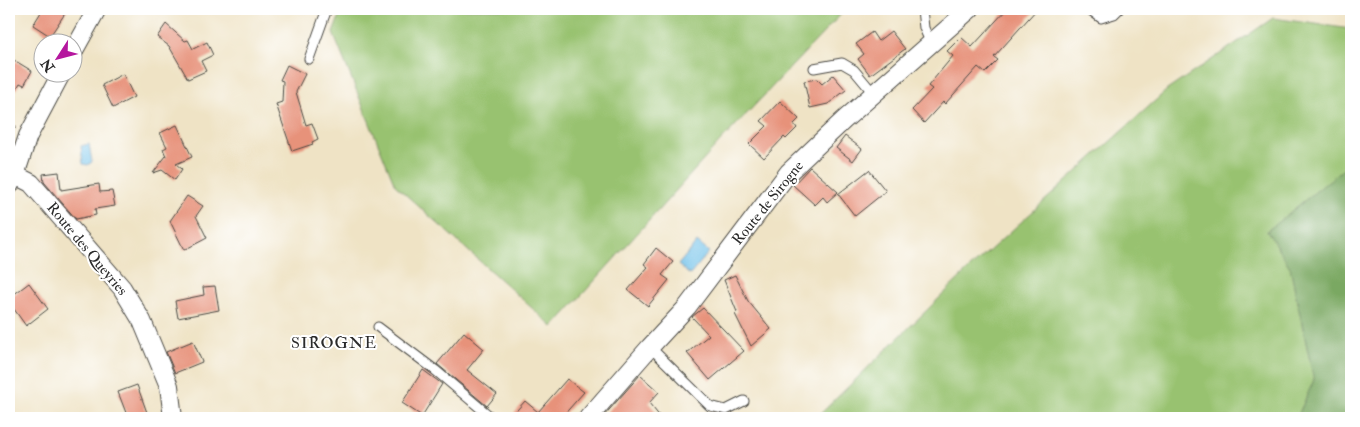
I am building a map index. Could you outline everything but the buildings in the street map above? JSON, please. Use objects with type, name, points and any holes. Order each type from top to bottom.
[{"type":"street","points":[[82,36],[97,9]]},
{"type":"street","name":"Route de Sirogne","points":[[588,418],[687,307],[789,172],[970,9]]},
{"type":"street","points":[[12,181],[28,136],[57,82]]},
{"type":"street","name":"Route des Queyries","points":[[12,181],[31,183],[122,288],[142,321],[168,386],[172,418]]},
{"type":"lane","points":[[309,59],[327,9]]},
{"type":"lane","points":[[922,9],[924,28],[930,44]]},
{"type":"lane","points":[[1089,9],[1101,18],[1114,14],[1118,9]]},
{"type":"lane","points":[[814,68],[842,63],[854,70],[874,94]]},
{"type":"lane","points":[[378,327],[435,370],[492,418]]},
{"type":"lane","points":[[650,347],[710,406],[726,410],[744,402]]},
{"type":"green space","points":[[342,9],[846,9],[719,143],[553,327],[395,185],[333,33]]},
{"type":"green space","points":[[1273,18],[1351,29],[1351,163],[1267,231],[1290,267],[1314,380],[1297,418],[816,418],[967,271],[1167,90]]},
{"type":"green space","points":[[1351,163],[1351,418],[1297,418],[1314,380],[1290,267],[1267,231]]},
{"type":"water","points":[[89,144],[92,162],[88,165],[83,164],[81,146]]},
{"type":"water","points":[[697,242],[709,252],[690,275],[678,265]]},
{"type":"district","name":"SIROGNE","points":[[334,343]]}]
